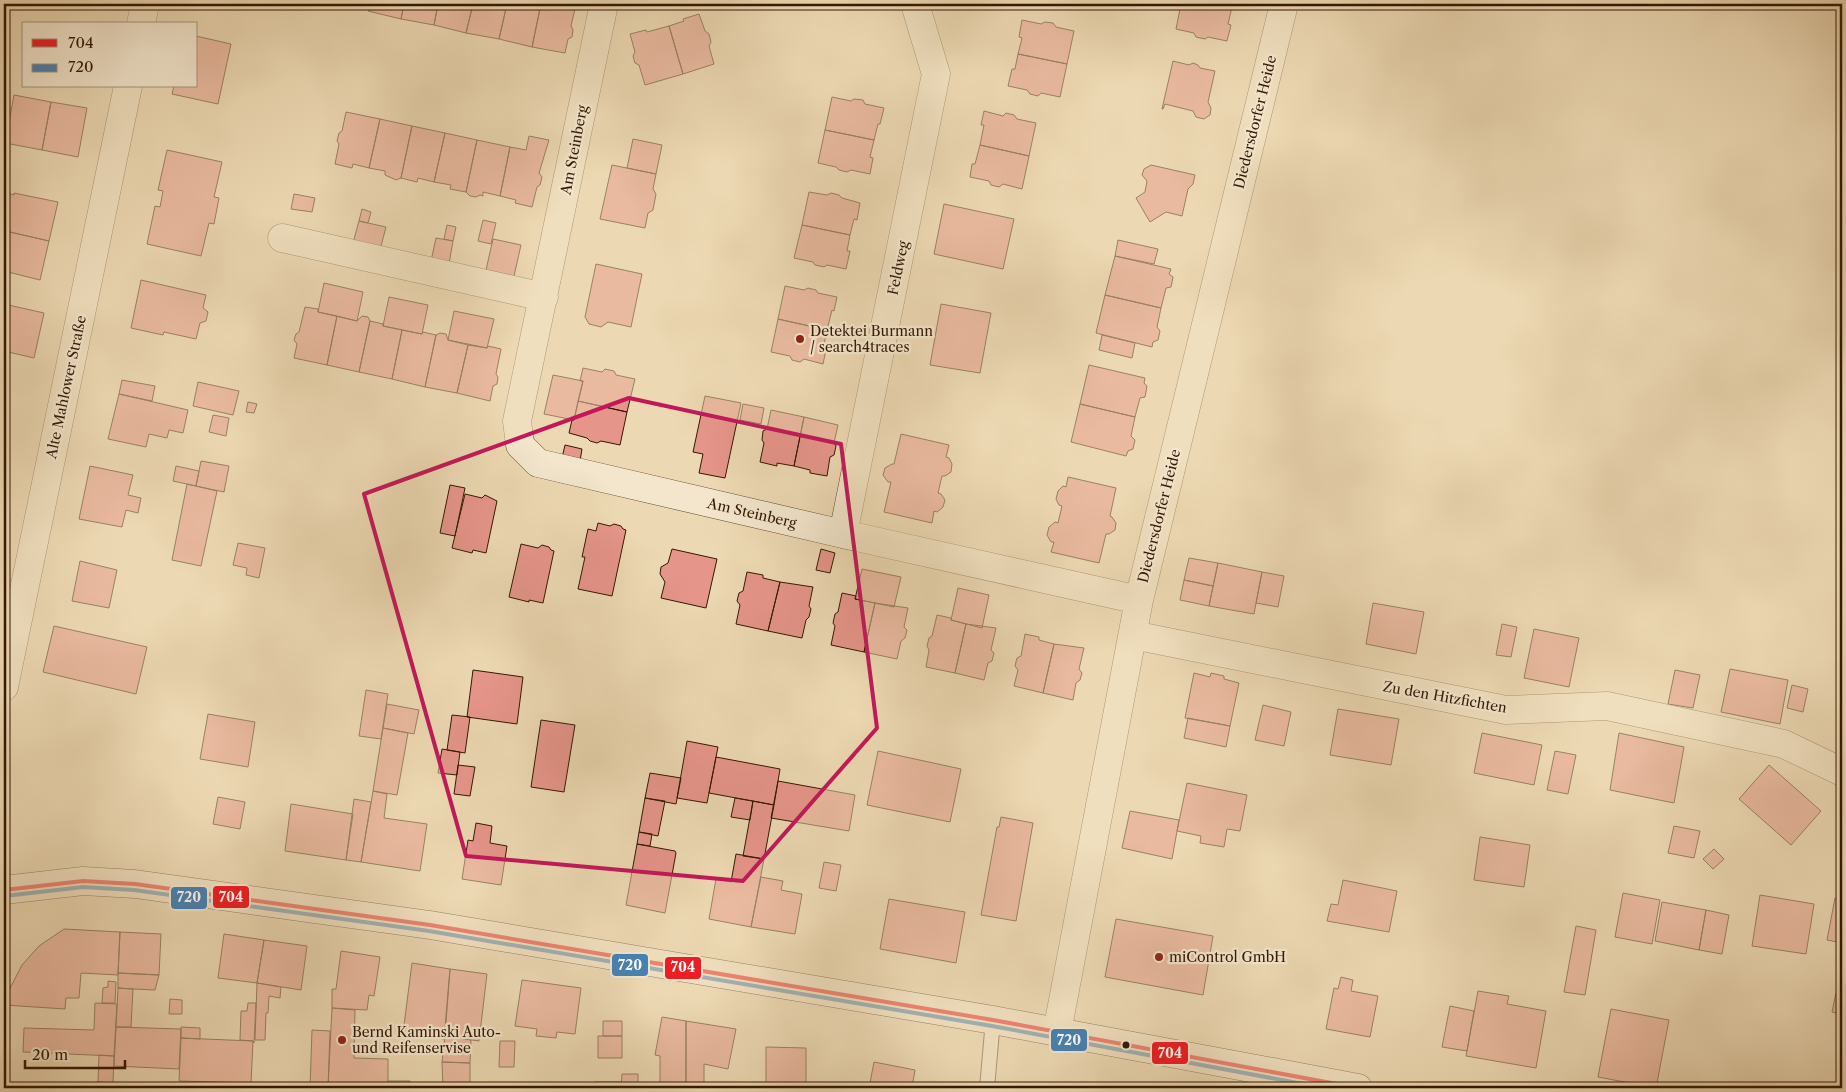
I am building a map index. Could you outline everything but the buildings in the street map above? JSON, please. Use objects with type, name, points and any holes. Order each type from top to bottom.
[{"type":"street","points":[[140,22],[145,4]]},
{"type":"street","name":"Am Steinberg","points":[[604,4],[517,421],[520,445],[538,463],[1139,600]]},
{"type":"street","name":"Feldweg","points":[[843,534],[936,74],[915,4]]},
{"type":"street","name":"Diedersdorfer Heide","points":[[1057,1032],[1139,600],[1284,4]]},
{"type":"street","name":"Alte Mahlower Straße","points":[[4,687],[128,88]]},
{"type":"street","points":[[282,238],[544,297]]},
{"type":"street","name":"Zu den Hitzfichten","points":[[1133,635],[1506,710],[1607,706],[1784,744],[1842,772]]},
{"type":"street","points":[[4,890],[83,881],[136,884],[430,925],[993,1020],[1349,1087]]},
{"type":"lane","points":[[987,1088],[993,1020]]},
{"type":"highlighted area","points":[[629,398],[841,444],[877,728],[743,881],[466,856],[364,494]]},
{"type":"transit line","name":"704","points":[[4,890],[83,881],[135,884],[430,925],[993,1020],[1358,1088]]},
{"type":"transit line","name":"720","points":[[5,896],[83,887],[134,890],[429,931],[992,1026],[1325,1088]]},
{"type":"place","name":"Detektei Burmann / search4traces","points":[[800,339]]},
{"type":"place","name":"miControl GmbH","points":[[1159,957]]},
{"type":"place","name":"Bernd Kaminski Auto- und Reifenservise","points":[[342,1040]]}]
